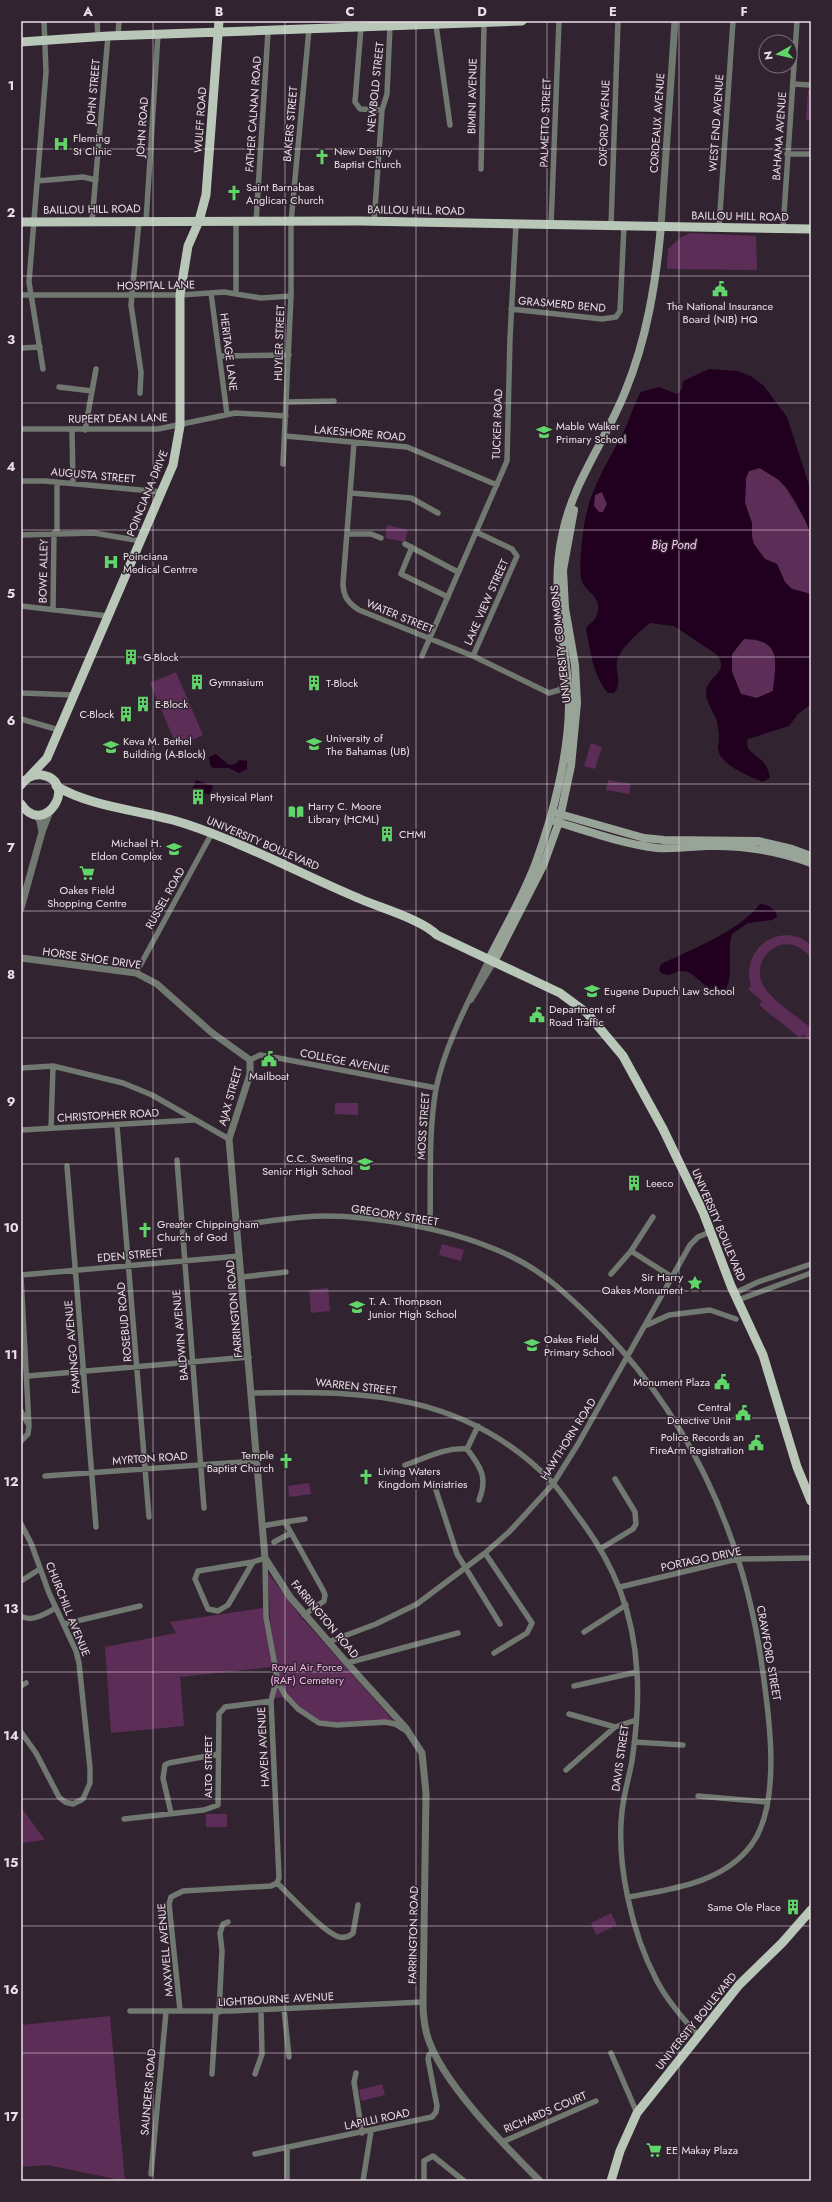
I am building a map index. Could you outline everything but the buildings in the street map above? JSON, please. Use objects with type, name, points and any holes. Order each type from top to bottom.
[{"type":"main road","name":"WULFF ROAD","points":[[199,221],[204,205],[209,164],[219,21]]},
{"type":"main road","points":[[21,42],[108,36],[218,32],[268,32],[416,24],[436,25],[522,21]]},
{"type":"main road","name":"POINCIANA DRIVE","points":[[47,758],[173,465],[180,426],[180,295],[188,246],[199,221]]},
{"type":"main road","name":"BAILLOU HILL ROAD","points":[[21,222],[374,222],[811,229]]},
{"type":"main road","name":"UNIVERSITY COMMONS","points":[[493,958],[536,864],[551,816],[565,747],[569,704],[568,680],[558,608],[557,570],[566,518],[575,492],[621,402],[638,354],[657,270],[661,226]]},
{"type":"main road","name":"UNIVERSITY COMMONS","points":[[493,958],[543,866],[560,819],[573,749],[578,704],[575,665],[565,608],[563,570],[568,536],[580,484]]},
{"type":"main road","points":[[24,780],[38,775],[47,777],[47,758]]},
{"type":"main road","points":[[24,780],[47,758]]},
{"type":"main road","name":"UNIVERSITY BOULEVARD","points":[[47,777],[56,786],[76,797],[184,823],[212,833],[433,931],[438,931],[493,958],[539,978],[587,1013],[623,1056],[663,1129],[710,1232],[736,1296],[763,1355],[797,1466],[811,1501]]},
{"type":"main road","points":[[25,809],[50,811],[57,801],[58,792],[56,786]]},
{"type":"main road","name":"UNIVERSITY BOULEVARD","points":[[57,801],[76,797]]},
{"type":"main road","points":[[551,816],[634,844],[758,841],[792,849],[811,856]]},
{"type":"main road","points":[[674,844],[758,848],[790,855],[811,863]]},
{"type":"main road","name":"UNIVERSITY BOULEVARD","points":[[611,2181],[618,2159],[637,2113],[739,1985],[782,1943],[811,1910]]},
{"type":"main road","name":"UNIVERSITY BOULEVARD","points":[[617,2181],[618,2159]]},
{"type":"street","points":[[43,369],[30,282],[46,72],[46,41],[44,21]]},
{"type":"street","points":[[97,21],[98,37]]},
{"type":"street","points":[[118,36],[119,21]]},
{"type":"street","name":"PALMETTO STREET","points":[[551,226],[559,21]]},
{"type":"street","name":"OXFORD AVENUE","points":[[611,226],[618,21]]},
{"type":"street","name":"CORDEAUX AVENUE","points":[[661,226],[675,21]]},
{"type":"street","name":"WEST END AVENUE","points":[[719,227],[733,21]]},
{"type":"street","name":"BAHAMA AVENUE","points":[[783,228],[797,21]]},
{"type":"street","name":"BIMINI AVENUE","points":[[481,169],[484,23]]},
{"type":"street","points":[[436,25],[450,125]]},
{"type":"street","name":"NEWBOLD STREET","points":[[374,222],[382,110],[387,94],[390,26]]},
{"type":"street","points":[[361,27],[355,102],[360,109],[382,110]]},
{"type":"street","name":"BAKERS STREET","points":[[291,222],[309,29]]},
{"type":"street","name":"FATHER CALNAN ROAD","points":[[256,222],[268,32]]},
{"type":"street","name":"JOHN ROAD","points":[[140,393],[141,372],[131,305],[142,221],[158,34]]},
{"type":"street","name":"JOHN STREET","points":[[92,221],[108,36]]},
{"type":"street","points":[[793,84],[811,85]]},
{"type":"street","points":[[788,154],[811,154]]},
{"type":"street","points":[[37,181],[83,178],[96,180]]},
{"type":"street","points":[[236,221],[236,293]]},
{"type":"street","name":"HUYLER STREET","points":[[283,464],[291,296],[291,222]]},
{"type":"street","name":"TUCKER ROAD","points":[[422,656],[507,461],[511,309],[516,224]]},
{"type":"street","name":"GRASMERD BEND","points":[[511,309],[602,319],[616,317],[620,311],[624,226]]},
{"type":"street","name":"HERITAGE LANE","points":[[211,293],[226,414]]},
{"type":"street","name":"HOSPITAL LANE","points":[[21,295],[132,296],[236,293],[261,298],[291,296]]},
{"type":"street","points":[[21,348],[40,347]]},
{"type":"street","points":[[220,356],[289,355]]},
{"type":"street","points":[[85,430],[96,369]]},
{"type":"street","points":[[59,387],[92,391]]},
{"type":"street","points":[[287,402],[334,401]]},
{"type":"street","name":"RUPERT DEAN LANE","points":[[21,429],[158,429],[180,426],[226,414],[286,416]]},
{"type":"street","points":[[72,430],[73,483]]},
{"type":"street","name":"LAKESHORE ROAD","points":[[285,436],[398,445],[412,448],[497,485]]},
{"type":"street","name":"WATER STREET","points":[[354,442],[344,588],[350,604],[359,610],[473,656],[549,693],[559,690],[568,680]]},
{"type":"street","name":"AUGUSTA STREET","points":[[21,481],[73,483],[162,492]]},
{"type":"street","name":"BOWE ALLEY","points":[[53,609],[57,482]]},
{"type":"street","points":[[351,493],[411,498],[438,513]]},
{"type":"street","name":"LAKE VIEW STREET","points":[[473,656],[517,558],[514,550],[476,532]]},
{"type":"street","points":[[21,535],[94,533],[141,541]]},
{"type":"street","points":[[348,534],[371,534],[381,538]]},
{"type":"street","points":[[405,544],[458,572]]},
{"type":"street","points":[[401,574],[412,547]]},
{"type":"street","points":[[394,570],[448,597]]},
{"type":"street","points":[[21,606],[108,616]]},
{"type":"street","points":[[21,693],[74,695]]},
{"type":"street","points":[[21,718],[59,730]]},
{"type":"street","points":[[25,809],[40,821],[42,832]]},
{"type":"street","points":[[21,908],[42,832],[50,811]]},
{"type":"street","name":"RUSSEL ROAD","points":[[136,973],[212,833]]},
{"type":"street","name":"HORSE SHOE DRIVE","points":[[21,958],[136,973],[157,984],[211,1032],[250,1060]]},
{"type":"street","name":"MOSS STREET","points":[[430,1229],[432,1142],[436,1088],[458,1024],[468,1005],[476,995],[493,958]]},
{"type":"street","name":"COLLEGE AVENUE","points":[[250,1060],[260,1055],[436,1088]]},
{"type":"street","name":"AJAX STREET","points":[[230,1139],[250,1074],[250,1060]]},
{"type":"street","points":[[21,1068],[53,1066],[123,1083],[152,1095],[230,1139]]},
{"type":"street","points":[[51,1128],[53,1066]]},
{"type":"street","name":"CHRISTOPHER ROAD","points":[[21,1130],[117,1126],[195,1120]]},
{"type":"street","name":"ROSEBUD ROAD","points":[[117,1126],[130,1265],[149,1517]]},
{"type":"street","name":"FARRINGTON ROAD","points":[[230,1139],[265,1558],[290,1597],[304,1615],[412,1735],[422,1753],[426,1777],[423,2002],[427,2035],[433,2051],[460,2091],[502,2142],[540,2181]]},
{"type":"street","name":"BALDWIN AVENUE","points":[[177,1160],[183,1260],[204,1508]]},
{"type":"street","name":"FAMINGO AVENUE","points":[[67,1166],[96,1527]]},
{"type":"street","name":"GREGORY STREET","points":[[238,1225],[327,1216],[381,1221],[430,1229],[490,1247],[548,1278],[611,1337],[627,1356]]},
{"type":"street","points":[[611,1274],[631,1251],[653,1217]]},
{"type":"street","name":"HAWTHORN ROAD","points":[[328,1642],[376,1624],[417,1604],[466,1568],[509,1532],[553,1484],[612,1387],[627,1356],[646,1325],[690,1245],[698,1237],[710,1232]]},
{"type":"street","points":[[631,1251],[672,1277]]},
{"type":"street","name":"EDEN STREET","points":[[21,1276],[183,1260],[240,1256]]},
{"type":"street","points":[[736,1296],[763,1280],[811,1264]]},
{"type":"street","points":[[242,1277],[286,1272]]},
{"type":"street","points":[[736,1296],[811,1273]]},
{"type":"street","points":[[21,1276],[28,1376],[29,1426],[28,1434],[21,1441]]},
{"type":"street","points":[[646,1325],[669,1315],[710,1310],[736,1319]]},
{"type":"street","name":"CRAWFORD STREET","points":[[627,1356],[674,1419],[700,1463],[725,1518],[749,1596],[760,1651],[768,1708],[771,1752],[767,1802],[764,1819],[751,1846],[720,1871],[689,1885],[629,1897]]},
{"type":"street","points":[[28,1376],[249,1357]]},
{"type":"street","name":"WARREN STREET","points":[[252,1392],[312,1391],[386,1397],[442,1411],[478,1426],[510,1447],[553,1484]]},
{"type":"street","points":[[21,1411],[29,1426]]},
{"type":"street","points":[[468,1449],[478,1426]]},
{"type":"street","points":[[406,1465],[443,1450],[455,1448],[468,1449]]},
{"type":"street","points":[[468,1449],[480,1468],[484,1478],[484,1487],[479,1500]]},
{"type":"street","name":"MYRTON ROAD","points":[[45,1476],[257,1461]]},
{"type":"street","points":[[600,1549],[633,1528],[636,1524],[635,1512],[615,1479]]},
{"type":"street","points":[[434,1484],[457,1554],[500,1624]]},
{"type":"street","name":"DAVIS STREET","points":[[553,1484],[600,1549],[620,1587],[626,1605],[634,1640],[637,1672],[634,1742],[621,1830],[629,1897],[640,1943],[658,1983],[679,2016],[699,2036]]},
{"type":"street","points":[[262,1526],[305,1519]]},
{"type":"street","points":[[285,1522],[325,1595],[324,1601],[304,1615]]},
{"type":"street","name":"CHURCHILL AVENUE","points":[[21,1524],[31,1543],[56,1608],[76,1651],[79,1663],[90,1768],[90,1783],[84,1799],[73,1804],[65,1802],[59,1797],[36,1753],[21,1732]]},
{"type":"street","points":[[274,1542],[291,1533]]},
{"type":"street","points":[[485,1552],[532,1624],[527,1633],[494,1653]]},
{"type":"street","points":[[253,1562],[228,1605],[218,1611],[208,1609],[195,1579],[198,1571],[253,1562],[265,1558]]},
{"type":"street","name":"HAVEN AVENUE","points":[[265,1558],[266,1617],[277,1681],[271,1701],[278,1864],[277,1883]]},
{"type":"street","name":"PORTAGO DRIVE","points":[[620,1587],[737,1559],[811,1558]]},
{"type":"street","points":[[21,1581],[40,1569]]},
{"type":"street","points":[[584,1632],[626,1605]]},
{"type":"street","points":[[64,1624],[140,1606]]},
{"type":"street","points":[[21,1616],[32,1618],[56,1608]]},
{"type":"street","points":[[347,1663],[458,1633]]},
{"type":"street","points":[[574,1686],[637,1672]]},
{"type":"street","points":[[277,1681],[285,1695],[298,1709],[319,1723],[337,1725],[385,1722],[395,1724],[412,1735]]},
{"type":"street","name":"ALTO STREET","points":[[124,1819],[204,1810],[218,1805],[218,1718],[221,1710],[225,1706],[271,1701]]},
{"type":"street","points":[[569,1714],[615,1727]]},
{"type":"street","points":[[566,1770],[615,1727],[636,1720]]},
{"type":"street","points":[[634,1742],[637,1744],[683,1745]]},
{"type":"street","points":[[171,1813],[163,1778],[164,1765],[218,1754]]},
{"type":"street","points":[[698,1796],[767,1802]]},
{"type":"street","points":[[277,1883],[323,1927],[339,1937],[348,1936],[353,1933],[358,1906]]},
{"type":"street","name":"MAXWELL AVENUE","points":[[180,2010],[169,1904],[171,1897],[183,1891],[269,1886],[277,1883]]},
{"type":"street","points":[[212,2074],[222,1951],[220,1933],[223,1924],[228,1922]]},
{"type":"street","name":"LIGHTBOURNE AVENUE","points":[[130,2011],[166,2012],[180,2010],[218,2012],[423,2002]]},
{"type":"street","points":[[284,2009],[289,2057]]},
{"type":"street","points":[[255,2074],[262,2054],[262,2010]]},
{"type":"street","name":"SAUNDERS ROAD","points":[[151,2174],[166,2012]]},
{"type":"street","name":"LAPILLI ROAD","points":[[255,2154],[427,2119],[436,2114],[428,2059],[429,2055],[433,2051]]},
{"type":"street","points":[[612,2053],[637,2113]]},
{"type":"street","points":[[356,2073],[354,2082],[362,2133]]},
{"type":"street","name":"RICHARDS COURT","points":[[502,2142],[596,2101]]},
{"type":"street","points":[[363,2181],[370,2131]]},
{"type":"street","points":[[287,2181],[288,2147]]},
{"type":"street","points":[[424,2181],[424,2161],[433,2156],[464,2181]]},
{"type":"green space","points":[[808,90],[811,90],[811,120],[806,120]]},
{"type":"green space","points":[[690,233],[756,236],[757,270],[667,269],[668,249],[680,238]]},
{"type":"green space","points":[[760,468],[777,479],[786,488],[806,522],[811,535],[811,594],[792,589],[785,582],[777,564],[765,559],[754,544],[752,537],[752,523],[745,503],[746,478],[749,471]]},
{"type":"green space","points":[[602,492],[607,504],[603,512],[599,513],[594,506],[595,495]]},
{"type":"green space","points":[[387,525],[408,530],[405,542],[385,538]]},
{"type":"green space","points":[[744,639],[756,640],[765,643],[771,648],[774,654],[775,670],[773,691],[757,698],[741,694],[732,672],[732,654]]},
{"type":"green space","points":[[176,672],[203,735],[177,747],[150,683]]},
{"type":"green space","points":[[591,743],[602,747],[595,769],[584,766]]},
{"type":"green space","points":[[608,780],[631,784],[629,794],[606,790]]},
{"type":"green space","points":[[788,935],[801,938],[811,945],[811,957],[800,948],[793,945],[785,944],[777,946],[766,955],[762,962],[760,977],[763,985],[772,996],[811,1028],[811,1041],[803,1035],[800,1038],[759,1005],[762,1001],[748,989],[751,986],[749,976],[750,967],[752,958],[756,951],[762,944],[770,939]]},
{"type":"green space","points":[[335,1103],[358,1103],[358,1115],[335,1114]]},
{"type":"green space","points":[[442,1244],[464,1250],[461,1261],[439,1255]]},
{"type":"green space","points":[[328,1288],[330,1311],[311,1313],[309,1290]]},
{"type":"green space","points":[[309,1483],[311,1494],[289,1497],[288,1486]]},
{"type":"green space","name":"Royal Air Force (RAF) Cemetery","points":[[268,1573],[301,1617],[397,1725],[338,1727],[303,1715],[282,1697],[274,1698],[272,1667],[180,1677],[184,1726],[111,1733],[105,1647],[176,1633],[170,1622],[263,1608],[272,1665]]},
{"type":"green space","points":[[21,1807],[45,1840],[21,1843]]},
{"type":"green space","points":[[206,1814],[227,1814],[227,1827],[206,1827]]},
{"type":"green space","points":[[611,1913],[617,1925],[596,1935],[591,1923]]},
{"type":"green space","points":[[110,2016],[125,2181],[47,2165],[21,2167],[21,2025]]},
{"type":"green space","points":[[382,2084],[385,2095],[361,2101],[359,2090]]},
{"type":"water","name":"Big Pond","points":[[709,369],[737,371],[751,376],[764,386],[787,417],[811,491],[811,535],[798,506],[789,491],[779,480],[760,468],[749,471],[746,478],[745,503],[752,523],[752,537],[754,544],[765,559],[777,564],[785,582],[792,589],[811,594],[811,704],[798,714],[789,726],[748,739],[747,743],[749,750],[764,763],[768,770],[770,778],[763,782],[736,770],[720,755],[718,748],[719,738],[717,721],[706,696],[709,683],[720,670],[720,660],[716,654],[674,626],[650,623],[632,639],[620,653],[617,662],[617,689],[614,693],[608,693],[599,679],[589,645],[586,628],[596,617],[598,604],[596,599],[583,583],[580,566],[584,526],[590,500],[624,431],[641,392],[659,387],[677,394],[682,389],[683,381]],"holes":[[[602,492],[607,504],[603,512],[599,512],[594,506],[595,495]],[[744,639],[756,640],[765,643],[771,648],[774,654],[775,670],[773,691],[757,698],[741,694],[732,672],[732,654]]]},
{"type":"water","points":[[216,754],[229,765],[235,764],[240,760],[247,761],[247,769],[239,773],[229,768],[213,768],[210,765],[209,757]]},
{"type":"water","points":[[196,780],[213,786],[210,795],[192,789]]},
{"type":"water","points":[[760,904],[771,908],[777,914],[777,917],[772,920],[748,923],[732,934],[730,940],[730,971],[728,985],[725,990],[715,991],[710,989],[688,972],[680,971],[665,975],[659,970],[661,964],[701,946],[728,931],[751,914]]},
{"type":"place","name":"Fleming St Clinic","points":[[61,144]]},
{"type":"place","name":"New Destiny Baptist Church","points":[[322,157]]},
{"type":"place","name":"Saint Barnabas Anglican Church","points":[[234,193]]},
{"type":"place","name":"The National Insurance Board (NIB) HQ","points":[[720,289]]},
{"type":"place","name":"Mable Walker Primary School","points":[[544,432]]},
{"type":"place","name":"Poinciana Medical Centrre","points":[[111,562]]},
{"type":"place","name":"G-Block","points":[[131,657]]},
{"type":"place","name":"Gymnasium","points":[[197,682]]},
{"type":"place","name":"T-Block","points":[[314,683]]},
{"type":"place","name":"E-Block","points":[[143,704]]},
{"type":"place","name":"C-Block","points":[[126,714]]},
{"type":"place","name":"University of The Bahamas (UB)","points":[[314,744]]},
{"type":"place","name":"Keva M. Bethel Building (A-Block)","points":[[111,747]]},
{"type":"place","name":"Physical Plant","points":[[198,797]]},
{"type":"place","name":"Harry C. Moore Library (HCML)","points":[[296,812]]},
{"type":"place","name":"CHMI","points":[[387,834]]},
{"type":"place","name":"Michael H. Eldon Complex","points":[[174,849]]},
{"type":"place","name":"Oakes Field Shopping Centre","points":[[87,873]]},
{"type":"place","name":"Eugene Dupuch Law School","points":[[592,991]]},
{"type":"place","name":"Department of Road Traffic","points":[[537,1015]]},
{"type":"place","name":"Mailboat","points":[[269,1059]]},
{"type":"place","name":"C.C. Sweeting Senior High School","points":[[365,1164]]},
{"type":"place","name":"Leeco","points":[[634,1183]]},
{"type":"place","name":"Greater Chippingham Church of God","points":[[145,1230]]},
{"type":"place","name":"Sir Harry Oakes Monument","points":[[695,1283]]},
{"type":"place","name":"T. A. Thompson Junior High School","points":[[357,1307]]},
{"type":"place","name":"Oakes Field Primary School","points":[[532,1345]]},
{"type":"place","name":"Monument Plaza","points":[[722,1382]]},
{"type":"place","name":"Central Detective Unit","points":[[743,1413]]},
{"type":"place","name":"Police Records an FireArm Registration","points":[[756,1443]]},
{"type":"place","name":"Temple Baptist Church","points":[[286,1461]]},
{"type":"place","name":"Living Waters Kingdom Ministries","points":[[366,1477]]},
{"type":"place","name":"Same Ole Place","points":[[793,1907]]},
{"type":"place","name":"EE Makay Plaza","points":[[654,2150]]}]
